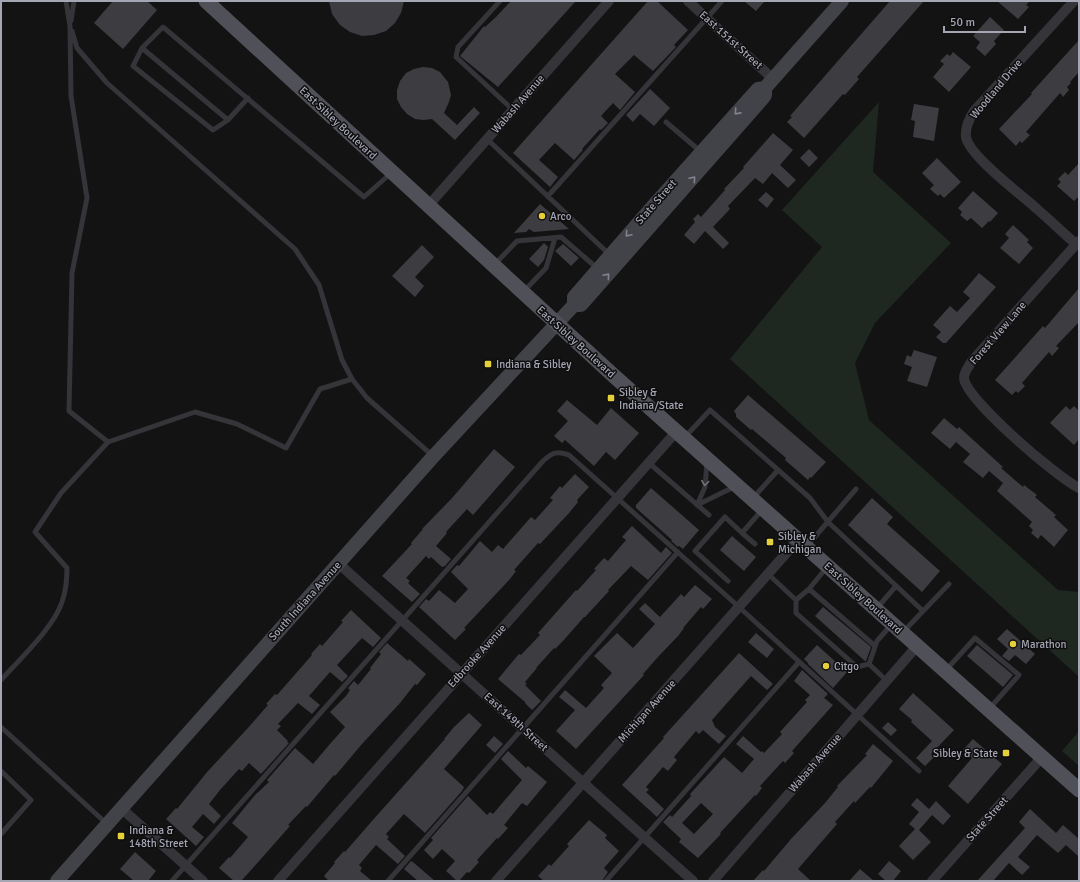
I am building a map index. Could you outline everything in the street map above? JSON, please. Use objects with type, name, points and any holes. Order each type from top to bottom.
[{"type":"main road","name":"East Sibley Boulevard","points":[[206,1],[556,324],[736,486],[1079,790]]},
{"type":"main road","name":"State Street","points":[[577,305],[574,297],[598,269],[700,152],[758,89],[769,83],[842,1]]},
{"type":"main road","name":"State Street","points":[[556,324],[577,305],[764,98],[769,83]]},
{"type":"main road","name":"South Indiana Avenue","points":[[57,881],[434,456],[556,324]]},
{"type":"street","name":"Wabash Avenue","points":[[428,206],[609,1]]},
{"type":"street","name":"East 151st Street","points":[[688,1],[707,18],[769,83]]},
{"type":"street","name":"Woodland Drive","points":[[1074,1],[974,111],[966,130],[966,138],[971,149],[1003,180],[1077,242]]},
{"type":"street","name":"Forest View Lane","points":[[1077,242],[972,361],[964,378],[967,387],[974,398],[1003,426],[1050,468],[1079,488]]},
{"type":"street","name":"Edbrooke Avenue","points":[[278,881],[649,463],[680,435]]},
{"type":"street","name":"Michigan Avenue","points":[[496,881],[768,574],[802,544]]},
{"type":"street","name":"East 149th Street","points":[[339,564],[693,881]]},
{"type":"street","name":"Wabash Avenue","points":[[713,881],[917,646]]},
{"type":"street","name":"State Street","points":[[932,881],[1042,757]]},
{"type":"street","points":[[122,808],[203,881]]},
{"type":"lane","points":[[66,1],[70,26],[71,96],[86,198],[72,273],[69,411],[108,442]]},
{"type":"lane","points":[[74,1],[70,26],[77,48],[107,83],[295,248],[318,285],[342,360],[352,379],[367,398],[434,456]]},
{"type":"lane","points":[[500,1],[458,47],[456,57],[513,110]]},
{"type":"lane","points":[[548,196],[722,1]]},
{"type":"lane","points":[[248,98],[228,120],[213,130],[132,66],[142,48],[164,27],[248,98],[364,197],[391,172]]},
{"type":"lane","points":[[142,48],[228,120]]},
{"type":"lane","points":[[666,122],[700,152]]},
{"type":"lane","points":[[487,139],[611,255]]},
{"type":"lane","points":[[522,293],[546,268],[555,238]]},
{"type":"lane","points":[[493,266],[517,240],[561,238],[598,269]]},
{"type":"lane","points":[[1,680],[39,638],[58,613],[65,591],[67,568],[35,532],[61,493],[108,442],[196,412],[237,424],[286,448],[320,389],[352,379]]},
{"type":"lane","points":[[680,435],[710,410],[810,498],[828,522],[923,611]]},
{"type":"lane","points":[[172,881],[543,461],[552,454],[559,452],[569,455],[618,498],[919,771]]},
{"type":"lane","points":[[697,505],[705,487],[707,459]]},
{"type":"lane","points":[[649,463],[709,515]]},
{"type":"lane","points":[[742,533],[757,504],[778,470]]},
{"type":"lane","points":[[697,505],[736,486]]},
{"type":"lane","points":[[802,544],[828,522],[856,489]]},
{"type":"lane","points":[[728,581],[695,551],[725,517],[755,544]]},
{"type":"lane","points":[[388,881],[678,552]]},
{"type":"lane","points":[[796,600],[809,588],[827,566]]},
{"type":"lane","points":[[768,574],[796,600],[796,613],[857,667],[869,664]]},
{"type":"lane","points":[[869,664],[877,640],[923,611],[949,584]]},
{"type":"lane","points":[[876,609],[896,586]]},
{"type":"lane","points":[[809,588],[875,646]]},
{"type":"lane","points":[[945,671],[975,638],[1019,674],[989,710]]},
{"type":"lane","points":[[606,881],[799,662]]},
{"type":"lane","points":[[869,664],[887,681]]},
{"type":"lane","points":[[2,729],[107,824]]},
{"type":"lane","points":[[1,771],[31,800],[1,834]]},
{"type":"shaded area","points":[[879,102],[873,172],[951,243],[875,323],[855,363],[869,420],[1058,590],[1079,592],[1079,677],[730,359],[822,247],[782,210]]},
{"type":"shaded area","points":[[1079,731],[1079,766],[1062,751]]},
{"type":"building","points":[[113,1],[147,1],[157,10],[123,49],[94,23]]},
{"type":"building","points":[[329,1],[404,1],[401,13],[395,23],[386,31],[374,35],[362,36],[350,32],[340,25],[332,14]]},
{"type":"building","points":[[511,1],[576,1],[498,87],[460,56],[484,26],[485,27],[496,17]]},
{"type":"building","points":[[648,1],[657,1],[688,30],[674,45],[676,47],[653,71],[634,55],[615,74],[635,92],[620,110],[613,103],[601,116],[608,123],[601,130],[600,129],[574,160],[555,143],[539,160],[558,177],[550,187],[513,153]]},
{"type":"building","points":[[744,1],[765,1],[756,11]]},
{"type":"building","points":[[890,1],[924,1],[857,77],[859,79],[845,95],[843,94],[804,138],[787,122],[792,117],[790,116]]},
{"type":"building","points":[[997,1],[1030,1],[1026,5],[1029,7],[1018,19]]},
{"type":"building","points":[[990,17],[1004,30],[994,41],[996,44],[985,56],[976,48],[980,42],[973,36]]},
{"type":"building","points":[[1079,40],[1079,72],[1067,87],[1069,90],[1063,97],[1060,93],[1026,132],[1030,135],[1022,143],[1020,141],[1016,146],[999,129]]},
{"type":"building","points":[[953,52],[971,67],[949,92],[933,77],[944,64],[940,61],[947,54],[950,56]]},
{"type":"building","points":[[423,67],[432,68],[440,72],[448,82],[451,95],[444,113],[457,125],[474,107],[480,113],[455,140],[432,119],[415,119],[407,114],[397,99],[397,90],[400,81],[406,73]]},
{"type":"building","points":[[650,89],[670,108],[654,126],[640,114],[633,122],[626,115]]},
{"type":"building","points":[[914,104],[939,108],[934,141],[913,137],[915,121],[911,120]]},
{"type":"building","points":[[773,133],[793,150],[780,165],[796,180],[788,188],[772,173],[763,184],[755,178],[728,206],[730,209],[713,227],[729,243],[723,249],[705,231],[694,244],[684,235],[695,222],[693,219],[698,214],[701,217]]},
{"type":"building","points":[[809,149],[818,158],[809,167],[800,158]]},
{"type":"building","points":[[937,158],[961,182],[944,198],[940,194],[938,196],[930,189],[934,185],[922,173]]},
{"type":"building","points":[[1079,163],[1079,196],[1074,201],[1057,186],[1061,182],[1058,179],[1065,172],[1068,175]]},
{"type":"building","points":[[973,191],[998,213],[982,228],[971,218],[967,221],[960,215],[962,212],[958,208]]},
{"type":"building","points":[[766,192],[774,199],[767,208],[758,200]]},
{"type":"building","name":"Arco","points":[[540,204],[569,229],[534,232],[529,229],[526,232],[514,233]]},
{"type":"building","points":[[1013,225],[1029,240],[1027,242],[1033,248],[1019,264],[1000,248],[1009,238],[1005,234]]},
{"type":"building","points":[[544,243],[548,247],[544,260],[538,267],[529,259]]},
{"type":"building","points":[[563,244],[579,258],[571,266],[555,251]]},
{"type":"building","points":[[422,245],[434,257],[415,277],[424,286],[415,297],[392,276]]},
{"type":"building","points":[[979,273],[996,287],[946,343],[943,343],[936,337],[941,332],[933,325],[950,306],[957,312],[970,298],[963,292]]},
{"type":"building","points":[[1079,288],[1079,322],[1056,346],[1059,348],[1052,356],[1049,352],[1022,383],[1025,386],[1018,393],[1016,391],[1012,395],[995,380],[1043,326],[1045,328]]},
{"type":"building","points":[[914,350],[937,357],[927,387],[907,381],[912,367],[904,364],[907,355],[911,357]]},
{"type":"building","points":[[748,395],[826,462],[811,478],[810,477],[808,480],[785,460],[786,458],[736,417],[734,411]]},
{"type":"building","points":[[567,400],[597,425],[611,408],[639,433],[615,460],[606,452],[594,466],[565,440],[562,443],[554,436],[568,421],[557,411]]},
{"type":"building","points":[[1066,406],[1070,410],[1074,406],[1079,411],[1079,439],[1074,445],[1050,423]]},
{"type":"building","points":[[944,418],[957,429],[959,427],[1003,467],[1001,468],[1023,487],[1024,485],[1037,495],[1035,497],[1056,515],[1054,517],[1068,530],[1054,547],[1041,535],[1038,539],[1031,533],[1033,530],[1029,526],[1032,522],[997,491],[1003,483],[989,471],[983,478],[963,462],[970,454],[956,442],[950,449],[931,433]]},
{"type":"building","points":[[494,449],[515,467],[473,515],[467,509],[446,532],[447,533],[436,546],[451,559],[445,566],[442,567],[431,557],[429,559],[426,556],[406,578],[410,581],[408,583],[420,594],[412,602],[382,576],[412,544],[411,543],[422,529],[453,497]]},
{"type":"building","points":[[575,474],[589,487],[577,500],[578,502],[569,513],[540,544],[538,543],[514,570],[516,571],[510,579],[464,628],[466,629],[455,640],[419,607],[426,599],[429,601],[439,590],[455,603],[468,589],[451,572],[457,565],[459,566],[480,541],[492,552],[498,545],[503,549],[531,517],[535,520],[553,500],[550,498],[560,486],[562,488]]},
{"type":"building","points":[[651,488],[699,530],[683,549],[671,541],[672,540],[636,508],[636,505]]},
{"type":"building","points":[[872,498],[893,517],[887,524],[940,571],[922,592],[848,525]]},
{"type":"building","points":[[632,526],[661,553],[666,547],[672,553],[648,580],[631,566],[563,641],[555,649],[554,648],[536,668],[525,682],[527,684],[525,685],[541,701],[532,710],[498,679],[519,654],[521,655],[540,635],[538,633],[596,570],[594,569],[604,558],[608,561],[626,540],[622,537]]},
{"type":"building","points":[[732,536],[756,557],[744,571],[720,550]]},
{"type":"building","points":[[695,585],[712,599],[703,609],[701,607],[678,636],[643,674],[644,675],[576,749],[556,731],[575,710],[559,697],[565,690],[586,708],[604,688],[601,685],[612,673],[594,656],[617,633],[633,648],[655,624],[639,609],[645,603],[660,617],[681,594],[684,597]]},
{"type":"building","name":"Citgo","points":[[823,607],[871,647],[866,661],[815,616]]},
{"type":"building","points":[[351,610],[381,638],[373,647],[362,638],[337,665],[348,676],[342,682],[330,672],[309,696],[320,705],[312,714],[298,703],[278,724],[281,726],[277,730],[289,743],[261,774],[249,763],[242,771],[239,769],[220,790],[209,804],[221,816],[214,824],[203,814],[192,827],[204,837],[196,846],[166,819],[176,808],[177,809],[208,771],[268,705],[266,704],[275,694],[277,695],[320,644],[322,646],[343,622],[341,621]]},
{"type":"building","name":"Marathon","points":[[1007,629],[1035,654],[1026,664],[1015,655],[1009,661],[1002,656],[1008,649],[997,639]]},
{"type":"building","points":[[756,633],[774,649],[767,658],[748,642]]},
{"type":"building","points":[[387,643],[426,674],[417,685],[415,684],[400,703],[335,776],[334,775],[307,807],[306,806],[288,825],[290,826],[241,881],[234,881],[219,868],[229,857],[230,858],[248,837],[232,823],[255,795],[269,782],[267,780],[295,748],[313,764],[345,727],[330,712],[346,696],[350,690],[348,688],[354,681],[358,685],[371,669],[370,668],[381,654],[379,652]]},
{"type":"building","name":"Citgo","points":[[817,645],[847,672],[833,688],[804,659]]},
{"type":"building","name":"Marathon","points":[[977,645],[1013,675],[1003,687],[967,656]]},
{"type":"building","points":[[739,653],[773,684],[767,690],[751,676],[712,720],[715,727],[726,736],[719,744],[703,730],[699,734],[696,731],[674,757],[677,760],[668,771],[663,767],[646,787],[649,790],[646,792],[664,809],[657,817],[622,785]]},
{"type":"building","points":[[802,670],[828,694],[824,698],[833,705],[792,751],[794,753],[785,763],[783,761],[760,786],[762,788],[756,796],[755,795],[698,858],[679,842],[681,839],[663,822],[670,815],[672,817],[691,796],[690,794],[724,757],[742,773],[754,759],[736,744],[743,736],[764,753],[782,734],[780,732],[807,702],[805,700],[810,695],[794,681]],"holes":[[[701,803],[713,814],[694,834],[682,823]]]},
{"type":"building","points":[[913,693],[954,730],[931,754],[934,757],[925,766],[916,758],[932,741],[899,709]]},
{"type":"building","points":[[469,713],[482,725],[444,769],[464,787],[462,791],[425,833],[404,814],[386,834],[389,837],[387,839],[405,856],[398,864],[376,845],[359,865],[362,868],[360,871],[372,881],[329,881],[324,876],[335,863],[334,862],[344,851],[345,852],[454,727]]},
{"type":"building","points":[[888,722],[897,730],[891,736],[882,728]]},
{"type":"building","points":[[494,736],[503,744],[495,753],[486,745]]},
{"type":"building","points":[[973,739],[1002,764],[968,804],[948,786],[972,758],[963,750]]},
{"type":"building","points":[[873,744],[893,761],[871,788],[870,787],[855,803],[854,801],[835,822],[837,824],[798,869],[811,881],[753,881],[763,870],[764,871],[791,839],[825,803],[838,787],[837,786],[867,755],[865,754]]},
{"type":"building","points":[[508,751],[526,768],[528,766],[547,782],[527,806],[522,803],[504,825],[508,828],[477,860],[479,862],[469,873],[467,872],[459,881],[457,881],[446,871],[455,861],[442,849],[433,859],[424,850],[433,840],[431,838],[468,796],[487,815],[490,812],[493,814],[522,780],[501,759]]},
{"type":"building","points":[[917,798],[929,809],[936,801],[951,816],[943,825],[932,815],[919,830],[931,842],[913,860],[899,846],[915,829],[909,824],[919,812],[911,805]]},
{"type":"building","points":[[1030,809],[1056,833],[1063,825],[1079,839],[1079,857],[1066,845],[1058,853],[1037,835],[1018,857],[1030,867],[1022,875],[1009,863],[993,881],[977,881],[1025,828],[1019,822]]},
{"type":"building","points":[[589,820],[607,835],[605,838],[619,851],[604,868],[608,872],[602,881],[544,881],[538,876],[549,864],[551,866],[569,846],[567,844]]},
{"type":"building","points":[[135,852],[156,871],[148,881],[134,881],[120,869]]},
{"type":"building","points":[[411,861],[435,881],[418,881],[404,869]]},
{"type":"building","points":[[889,861],[901,871],[893,881],[886,881],[878,874]]},
{"type":"building","points":[[860,869],[874,881],[849,881]]},
{"type":"place","name":"Arco","points":[[542,216]]},
{"type":"place","name":"Indiana & Sibley","points":[[488,364]]},
{"type":"place","name":"Sibley & Indiana/State","points":[[611,398]]},
{"type":"place","name":"Sibley & Michigan","points":[[770,542]]},
{"type":"place","name":"Marathon","points":[[1013,644]]},
{"type":"place","name":"Citgo","points":[[826,666]]},
{"type":"place","name":"Sibley & State","points":[[1006,753]]},
{"type":"place","name":"Indiana & 148th Street","points":[[121,836]]}]
